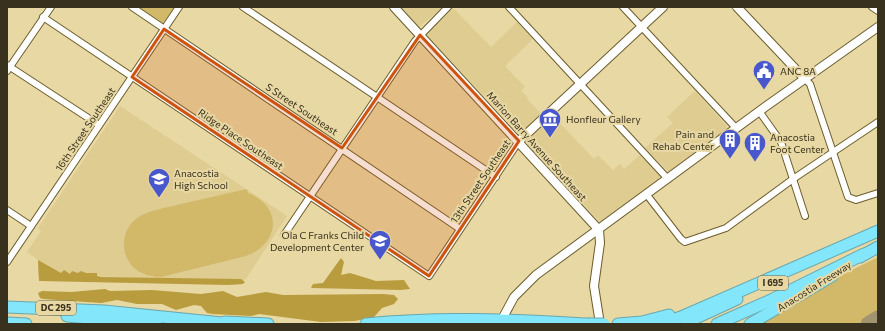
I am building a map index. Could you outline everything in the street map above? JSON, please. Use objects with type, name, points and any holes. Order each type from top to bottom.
[{"type":"highway","name":"Anacostia Freeway","points":[[660,324],[682,317],[708,304],[878,231]]},
{"type":"highway","name":"I 695","points":[[681,324],[817,262],[863,238]]},
{"type":"highway","name":"Anacostia Freeway","points":[[750,324],[847,268],[864,254],[878,247]]},
{"type":"highway","name":"I 695","points":[[717,324],[771,300],[864,254]]},
{"type":"highway","points":[[618,324],[642,322],[708,304]]},
{"type":"highway","name":"DC 295","points":[[7,307],[104,311],[232,324]]},
{"type":"highway","points":[[7,310],[156,324]]},
{"type":"highway","points":[[366,324],[439,318],[501,322],[604,324]]},
{"type":"highway","points":[[208,321],[268,324]]},
{"type":"highway","name":"DC 295","points":[[7,323],[26,324]]},
{"type":"main road","name":"Marion Barry Avenue Southeast","points":[[394,7],[519,141],[599,230]]},
{"type":"main road","name":"13th Street Southeast","points":[[519,141],[663,7]]},
{"type":"main road","points":[[737,7],[804,78]]},
{"type":"main road","points":[[501,322],[509,305],[521,289],[542,271],[804,78],[878,27]]},
{"type":"main road","points":[[599,230],[600,244],[594,286],[600,324]]},
{"type":"street","points":[[50,7],[8,68],[99,125]]},
{"type":"street","name":"S Street Southeast","points":[[132,7],[460,229]]},
{"type":"street","name":"16th Street Southeast","points":[[7,262],[179,7]]},
{"type":"street","points":[[243,7],[496,178]]},
{"type":"street","points":[[284,234],[376,97],[420,35],[448,7]]},
{"type":"street","points":[[509,7],[668,179]]},
{"type":"street","points":[[623,7],[736,128]]},
{"type":"street","points":[[872,7],[878,12]]},
{"type":"street","name":"Ridge Place Southeast","points":[[44,17],[429,276]]},
{"type":"street","points":[[804,78],[810,84],[848,197],[856,200],[878,193]]},
{"type":"street","points":[[758,112],[781,142],[805,216]]},
{"type":"street","points":[[647,195],[681,239],[685,242],[726,228],[793,179],[878,122]]},
{"type":"street","name":"13th Street Southeast","points":[[429,276],[496,178],[519,141]]},
{"type":"street","points":[[7,210],[31,226]]},
{"type":"highlighted area","points":[[164,29],[342,148],[420,35],[519,141],[429,276],[132,77]]},
{"type":"shaded area","points":[[139,7],[175,7],[163,23]]},
{"type":"shaded area","points":[[401,7],[443,7],[419,27]]},
{"type":"shaded area","points":[[453,8],[491,47],[517,22],[533,39],[505,66],[525,87],[521,90],[542,115],[522,134],[518,133],[427,35],[427,32]]},
{"type":"shaded area","points":[[695,91],[726,125],[727,129],[671,171],[668,171],[645,148],[673,123],[667,117]]},
{"type":"shaded area","name":"Anacostia High School","points":[[120,106],[287,216],[245,280],[38,275],[38,260],[27,252],[41,231],[38,228]]},
{"type":"shaded area","points":[[553,116],[594,159],[598,155],[613,170],[620,164],[624,169],[640,155],[660,176],[659,179],[603,221],[599,221],[527,143],[528,139]]},
{"type":"shaded area","points":[[247,189],[248,193],[259,199],[272,215],[273,225],[271,234],[266,243],[257,250],[246,256],[161,277],[151,276],[138,271],[128,260],[124,249],[126,232],[137,218],[158,210]]},
{"type":"shaded area","points":[[878,257],[878,324],[759,324],[844,274]]},
{"type":"shaded area","points":[[341,258],[344,262],[341,275],[350,273],[376,281],[404,280],[410,289],[311,288],[313,284],[323,283]]},
{"type":"shaded area","points":[[38,260],[61,273],[64,270],[70,274],[72,271],[78,273],[81,271],[86,273],[97,273],[97,276],[101,277],[241,279],[245,282],[243,284],[228,285],[39,281]]},
{"type":"shaded area","points":[[105,289],[110,291],[152,290],[201,294],[223,291],[237,297],[266,292],[283,295],[383,294],[394,295],[398,299],[394,304],[382,308],[374,317],[355,321],[321,322],[259,314],[251,316],[213,314],[207,313],[201,306],[194,305],[176,310],[162,304],[137,304],[117,300],[101,303],[43,299],[40,298],[38,293],[42,291],[71,292]]},
{"type":"taxiway","points":[[868,324],[878,318]]},
{"type":"place","name":"ANC 8A","points":[[764,90]]},
{"type":"place","name":"Honfleur Gallery","points":[[550,138]]},
{"type":"place","name":"Pain and Rehab Center","points":[[730,160]]},
{"type":"place","name":"Anacostia Foot Center","points":[[755,162]]},
{"type":"place","name":"Anacostia High School","points":[[159,198]]},
{"type":"place","name":"Ola C Franks Child Development Center","points":[[380,260]]}]
